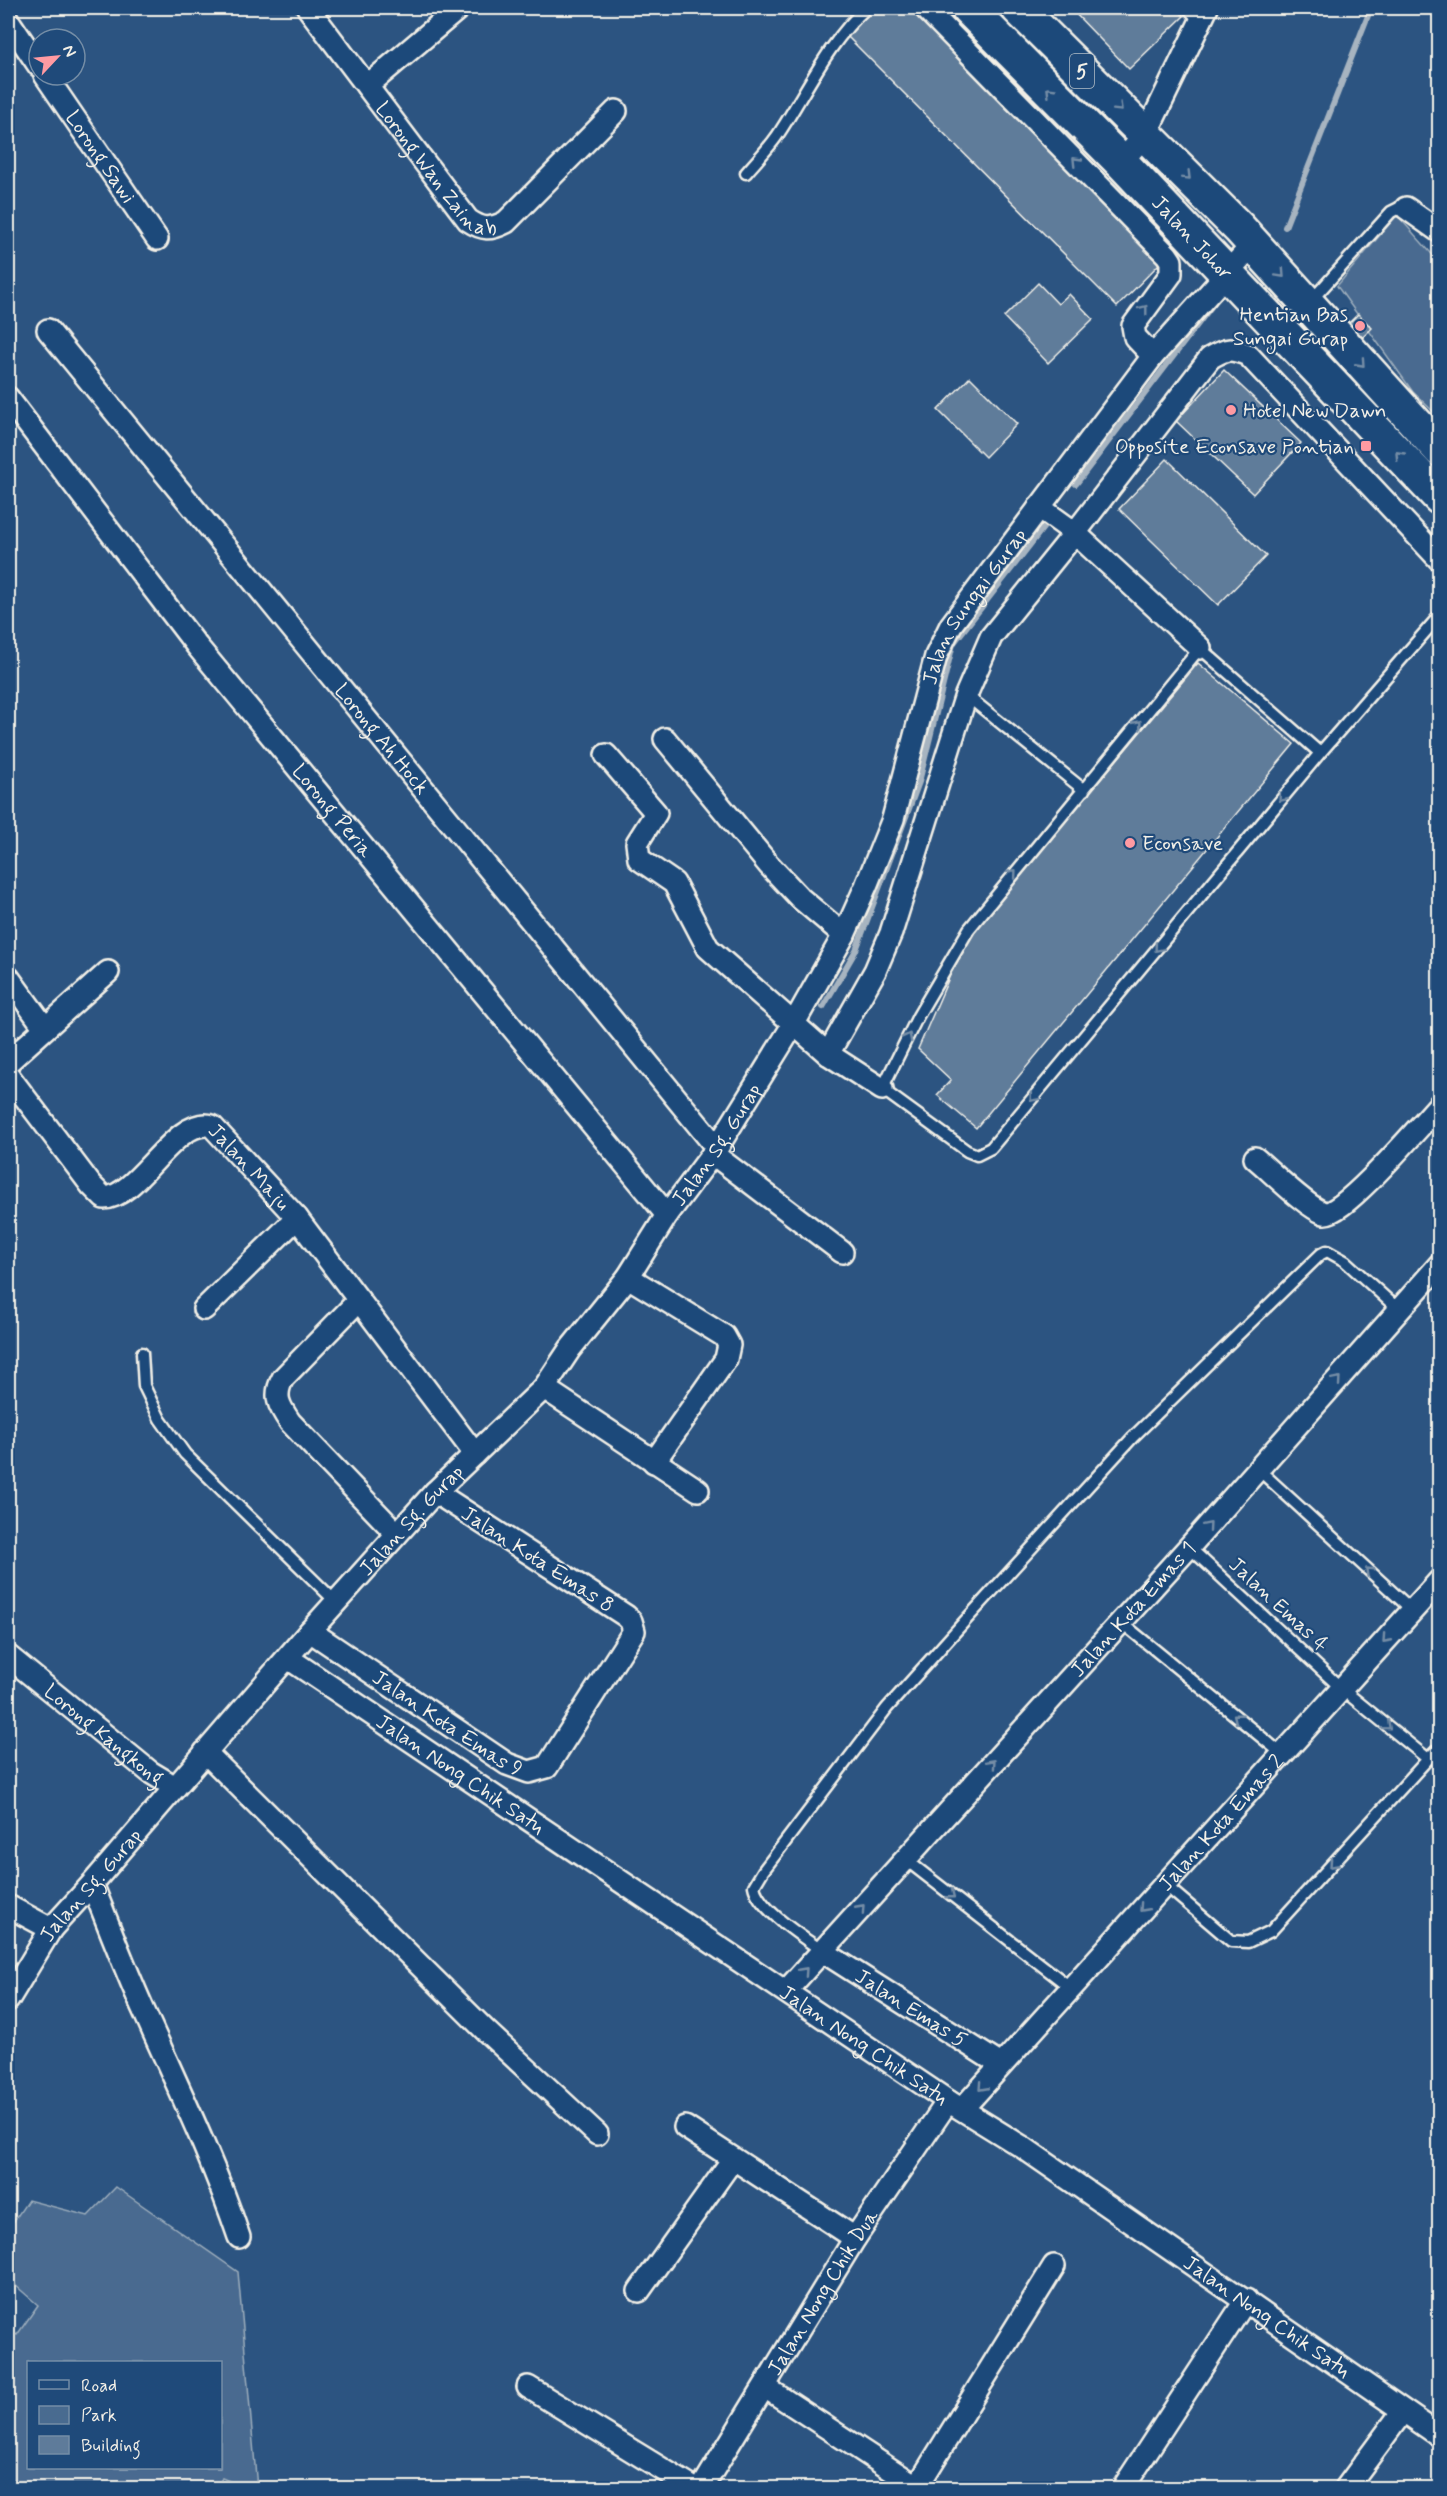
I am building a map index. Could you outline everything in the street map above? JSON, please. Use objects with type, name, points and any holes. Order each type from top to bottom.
[{"type":"highway","name":"Jalan Johor","points":[[968,8],[987,48],[1121,162],[1440,498]]},
{"type":"highway","name":"Jalan Johor","points":[[1018,8],[1253,244],[1440,450]]},
{"type":"street","name":"Lorong Wan Zainab","points":[[308,8],[468,220],[479,228],[487,230],[506,222],[616,111]]},
{"type":"street","name":"Lorong Wan Zainab","points":[[367,86],[459,8]]},
{"type":"street","points":[[925,8],[987,48],[1171,261],[1171,274],[1133,326],[1135,337],[1153,356]]},
{"type":"street","points":[[1121,162],[1146,134],[1198,12]]},
{"type":"street","points":[[8,20],[27,48]]},
{"type":"street","name":"Lorong Sawi","points":[[53,87],[157,239]]},
{"type":"street","points":[[1406,208],[1440,232]]},
{"type":"street","name":"Jalan Sungai Gurap","points":[[793,1025],[844,935],[892,819],[936,656],[951,625],[1153,356],[1253,244]]},
{"type":"street","name":"Lorong Ah Hock","points":[[48,330],[715,1151],[842,1252]]},
{"type":"street","points":[[828,1054],[874,971],[891,933],[966,695],[991,637],[1075,533],[1210,358],[1223,350],[1233,349],[1248,355],[1261,366],[1440,560]]},
{"type":"street","name":"Lorong Peria","points":[[8,398],[197,646],[667,1215]]},
{"type":"street","points":[[1039,507],[1075,533],[1200,648]]},
{"type":"street","points":[[665,739],[769,865],[800,898],[844,935]]},
{"type":"street","points":[[606,755],[656,813],[637,843],[639,859],[674,883],[708,948],[828,1054],[882,1089]]},
{"type":"street","points":[[8,1062],[108,972]]},
{"type":"street","points":[[8,977],[45,1028]]},
{"type":"street","name":"Jalan Sg. Gurap","points":[[8,2000],[51,1929],[310,1630],[435,1492],[544,1388],[570,1349],[628,1277],[667,1215],[715,1151],[793,1025]]},
{"type":"street","name":"Jalan Maju","points":[[8,1075],[91,1185],[104,1198],[112,1197],[129,1185],[186,1132],[206,1124],[212,1126],[297,1218],[475,1454]]},
{"type":"street","points":[[1255,1158],[1303,1199],[1322,1212],[1331,1213],[1351,1199],[1440,1104]]},
{"type":"street","points":[[204,1310],[297,1218]]},
{"type":"street","name":"Jalan Kota Emas 1","points":[[786,1991],[1189,1547],[1440,1264]]},
{"type":"street","points":[[628,1277],[724,1336],[729,1345],[726,1359],[654,1462]]},
{"type":"street","points":[[360,1300],[283,1378],[276,1396],[290,1422],[397,1534]]},
{"type":"street","points":[[544,1388],[698,1490]]},
{"type":"street","name":"Jalan Kota Emas 8","points":[[435,1492],[626,1616],[631,1621],[634,1631]]},
{"type":"street","name":"Jalan Kota Emas 2","points":[[1001,2065],[1440,1580]]},
{"type":"street","name":"Jalan Kota Emas 9","points":[[310,1630],[507,1764],[529,1772],[537,1772],[547,1767],[634,1631]]},
{"type":"street","name":"Lorong Kangkong","points":[[8,1656],[150,1772],[175,1787]]},
{"type":"street","name":"Jalan Nong Chik Satu","points":[[288,1658],[955,2105],[1024,2148],[1440,2436]]},
{"type":"street","points":[[205,1752],[486,2031],[597,2134]]},
{"type":"street","points":[[92,1884],[142,2007],[219,2183],[239,2237]]},
{"type":"street","points":[[8,1906],[51,1929]]},
{"type":"street","name":"Jalan Emas 5","points":[[822,1951],[1001,2065]]},
{"type":"street","name":"Jalan Nong Chik Dua","points":[[702,2488],[855,2238],[955,2105],[1001,2065]]},
{"type":"street","points":[[685,2127],[855,2238]]},
{"type":"street","points":[[639,2291],[733,2159]]},
{"type":"street","points":[[765,2387],[918,2488],[1053,2265]]},
{"type":"street","points":[[1123,2488],[1246,2300]]},
{"type":"street","points":[[528,2387],[693,2488]]},
{"type":"street","points":[[1346,2488],[1403,2410]]},
{"type":"lane","points":[[746,173],[780,132],[827,54],[855,18],[866,8]]},
{"type":"lane","points":[[1308,304],[1391,212],[1399,208],[1406,208]]},
{"type":"lane","points":[[1320,753],[1200,648],[969,929],[918,1016],[882,1089],[967,1151],[977,1155],[991,1148],[1320,753],[1440,615]]},
{"type":"lane","points":[[966,695],[1083,790]]},
{"type":"lane","points":[[822,1951],[776,1916],[759,1898],[754,1886],[887,1708],[964,1622],[1133,1437],[1321,1254],[1327,1251],[1345,1261],[1399,1310]]},
{"type":"lane","points":[[142,1353],[144,1386],[160,1419],[184,1454],[336,1602]]},
{"type":"lane","points":[[1258,1469],[1412,1610]]},
{"type":"lane","name":"Jalan Emas 4","points":[[1189,1547],[1342,1689],[1428,1759]]},
{"type":"lane","points":[[1121,1622],[1282,1754]]},
{"type":"lane","points":[[1164,1884],[1231,1941],[1248,1942],[1271,1931],[1440,1747]]},
{"type":"lane","points":[[905,1859],[1071,1988]]},
{"type":"green space","points":[[1397,215],[1439,262],[1439,417],[1413,392],[1337,286]]},
{"type":"green space","points":[[116,2187],[238,2272],[257,2488],[246,2488],[222,2478],[217,2488],[8,2488],[8,2330],[17,2335],[38,2305],[8,2279],[8,2230],[28,2200],[88,2216]]},
{"type":"building","points":[[871,8],[912,8],[1164,259],[1117,307],[845,34]]},
{"type":"building","points":[[1070,8],[1176,8],[1184,16],[1129,69]]},
{"type":"building","points":[[1038,283],[1058,304],[1069,294],[1093,319],[1048,363],[1004,317]]},
{"type":"building","name":"Hentian Bas Sungai Gurap","points":[[1358,314],[1372,328],[1362,338],[1348,324]]},
{"type":"building","points":[[1224,370],[1301,443],[1253,494],[1176,421]]},
{"type":"building","points":[[970,377],[1017,424],[985,457],[938,410]]},
{"type":"building","points":[[1167,459],[1266,556],[1218,605],[1119,509]]},
{"type":"building","name":"Econsave","points":[[1198,663],[1294,744],[976,1128],[937,1095],[951,1080],[918,1049],[965,941]]},
{"type":"waterway","points":[[1285,227],[1371,8]]},
{"type":"waterway","points":[[1076,484],[1214,303]]},
{"type":"waterway","points":[[823,1007],[856,950],[919,782],[953,644],[1050,519]]},
{"type":"place","name":"Hentian Bas Sungai Gurap","points":[[1360,326]]},
{"type":"place","name":"Hotel New Dawn","points":[[1231,410]]},
{"type":"place","name":"Opposite Econsave Pontian","points":[[1366,446]]},
{"type":"place","name":"Econsave","points":[[1130,843]]}]
